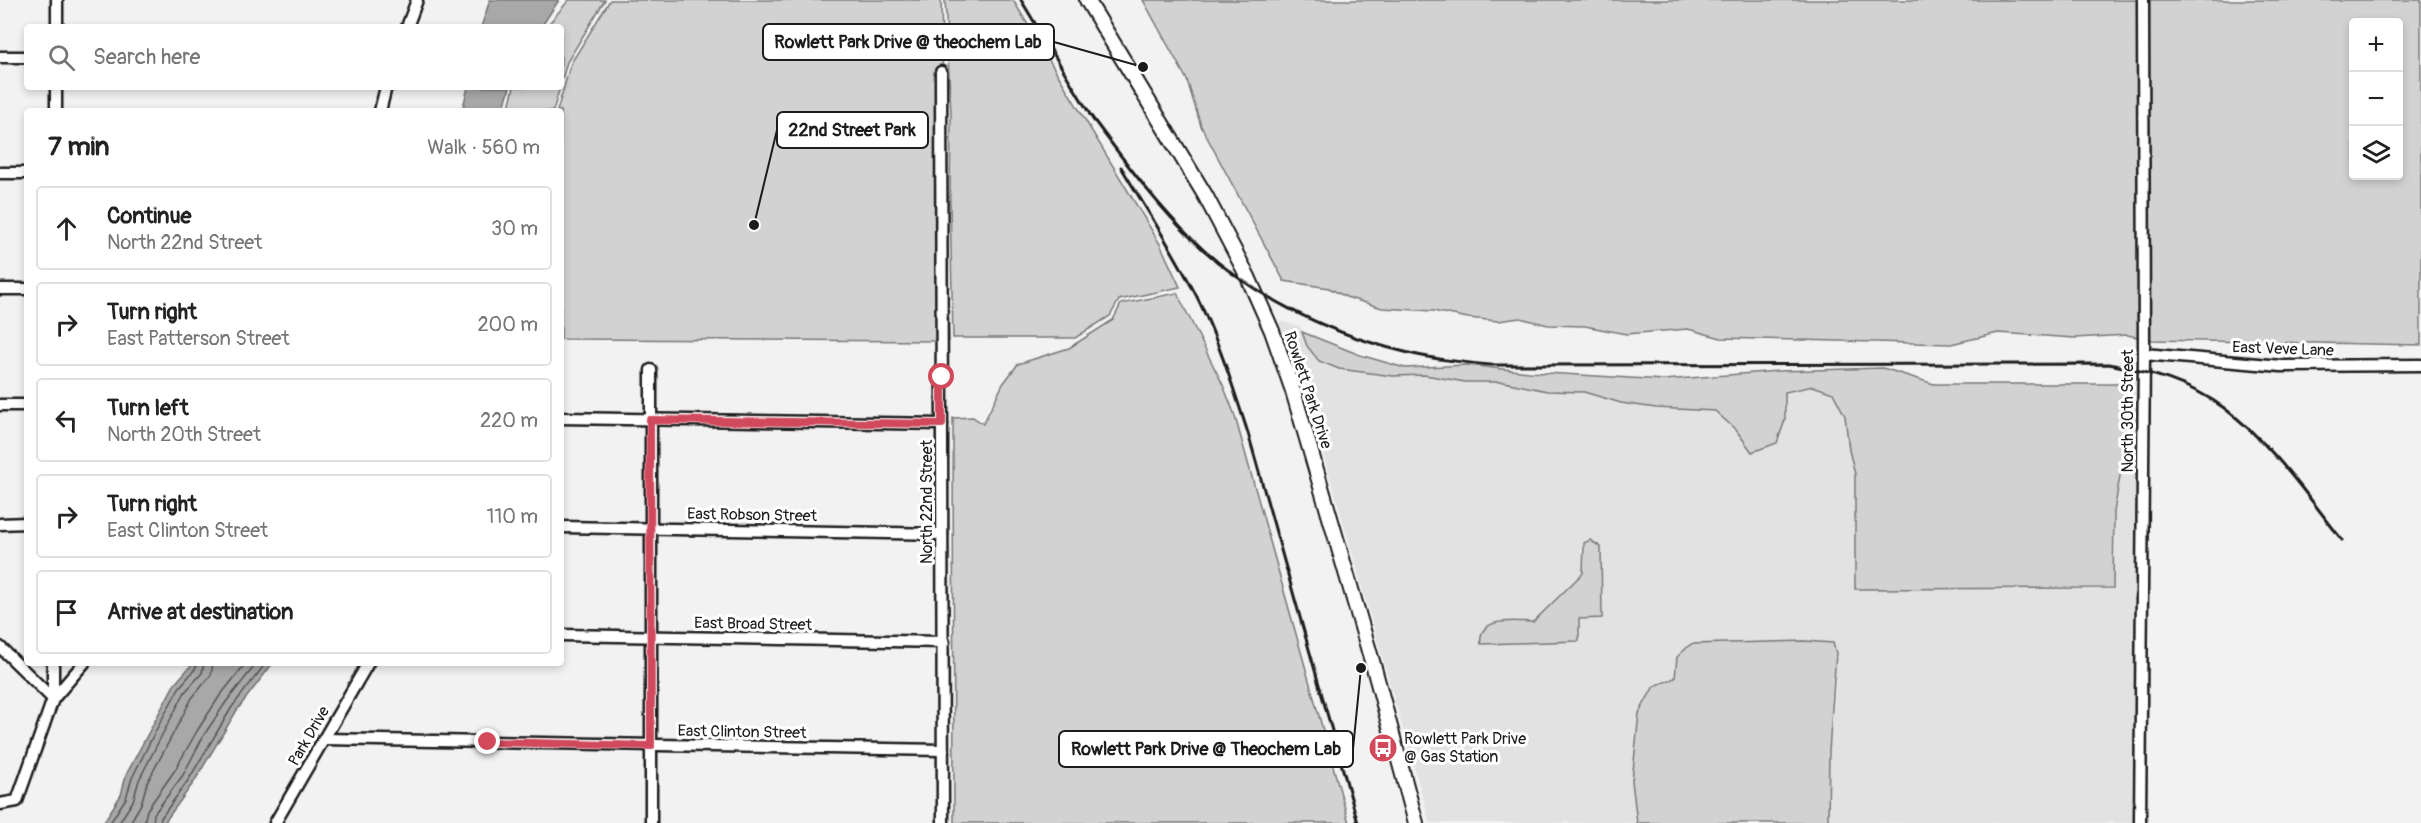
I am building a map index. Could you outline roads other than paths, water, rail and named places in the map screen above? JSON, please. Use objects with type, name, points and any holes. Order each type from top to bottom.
[{"type":"street","points":[[57,0],[57,24]]},
{"type":"street","points":[[408,24],[417,0]]},
{"type":"street","name":"Rowlett Park Drive","points":[[1087,0],[1210,204],[1272,331],[1293,391],[1374,668],[1416,823]]},
{"type":"street","name":"North 30th Street","points":[[2140,823],[2144,354],[2143,0]]},
{"type":"street","points":[[0,57],[24,57]]},
{"type":"street","name":"North 22nd Street","points":[[940,72],[943,823]]},
{"type":"street","points":[[56,90],[56,108]]},
{"type":"street","points":[[381,108],[385,90]]},
{"type":"street","points":[[0,173],[24,173]]},
{"type":"street","points":[[0,289],[24,289]]},
{"type":"street","name":"East Veve Lane","points":[[2144,354],[2281,366],[2421,365]]},
{"type":"street","points":[[651,370],[651,823]]},
{"type":"street","points":[[0,405],[24,405]]},
{"type":"street","points":[[564,418],[942,424]]},
{"type":"street","points":[[0,524],[24,523]]},
{"type":"street","name":"East Robson Street","points":[[564,527],[942,534]]},
{"type":"street","name":"East Broad Street","points":[[564,635],[944,642]]},
{"type":"street","points":[[0,647],[53,699]]},
{"type":"street","points":[[0,804],[17,801],[53,699],[53,666]]},
{"type":"street","points":[[53,699],[81,666]]},
{"type":"street","name":"Park Drive","points":[[275,823],[366,666]]},
{"type":"street","name":"East Clinton Street","points":[[324,739],[943,750]]},
{"type":"water","points":[[490,0],[559,0],[543,24],[482,24]]},
{"type":"water","points":[[467,90],[509,90],[504,108],[463,108]]},
{"type":"water","points":[[190,666],[271,666],[237,710],[194,782],[164,823],[103,823],[121,795],[126,775],[174,685]]},
{"type":"railway","points":[[1021,0],[1094,121]]},
{"type":"railway","points":[[1090,115],[1164,209],[1213,258],[1237,277],[1288,308],[1316,322],[1372,343],[1423,356],[1490,365],[2109,364],[2184,385],[2224,408],[2272,453],[2342,540]]},
{"type":"railway","points":[[1121,167],[1191,286],[1226,368],[1248,433],[1358,823]]},
{"type":"place","name":"Rowlett Park Drive @ theochem Lab","points":[[1143,67]]},
{"type":"place","name":"22nd Street Park","points":[[754,225]]},
{"type":"place","name":"Rowlett Park Drive @ Theochem Lab","points":[[1361,668]]},
{"type":"place","name":"Rowlett Park Drive @ Gas Station","points":[[1383,748]]}]
